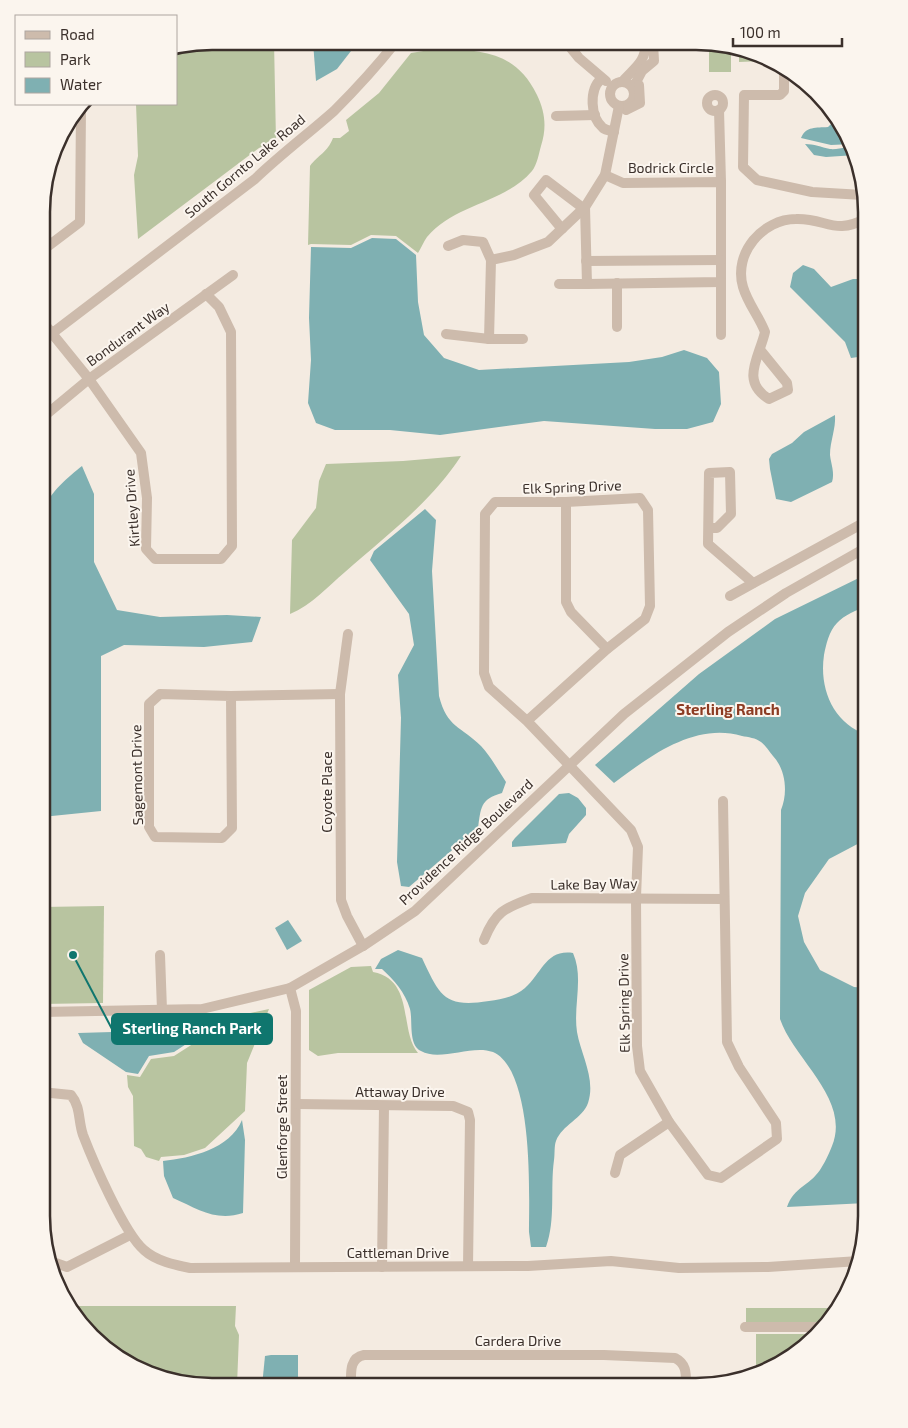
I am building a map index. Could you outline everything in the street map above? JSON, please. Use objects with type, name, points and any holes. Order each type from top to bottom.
[{"type":"street","name":"South Gornto Lake Road","points":[[50,336],[255,179],[280,155],[332,112],[390,50]]},
{"type":"street","points":[[572,50],[601,79],[618,84],[635,84]]},
{"type":"street","points":[[578,50],[579,58]]},
{"type":"street","points":[[638,65],[639,50]]},
{"type":"street","points":[[491,260],[514,255],[548,242],[584,208],[605,175],[618,111],[609,96],[618,84],[638,65],[645,55],[645,50]]},
{"type":"street","points":[[618,111],[632,102],[635,84],[642,71],[654,61],[653,50]]},
{"type":"street","points":[[784,76],[784,91],[780,95],[744,95],[744,167],[757,180],[812,192],[857,195]]},
{"type":"street","points":[[601,79],[595,84],[592,99],[595,115],[602,127],[614,132]]},
{"type":"street","points":[[720,110],[721,182]]},
{"type":"street","points":[[556,116],[595,115]]},
{"type":"street","points":[[50,245],[80,222],[81,117]]},
{"type":"street","name":"Bodrick Circle","points":[[605,175],[623,183],[721,182],[721,335]]},
{"type":"street","points":[[562,229],[534,195],[546,180],[584,208]]},
{"type":"street","points":[[584,208],[587,284]]},
{"type":"street","points":[[761,351],[787,383],[788,390],[768,399],[758,392],[753,382],[752,370],[761,351],[765,332],[751,308],[741,274],[745,256],[754,239],[779,220],[798,219],[844,227],[858,222]]},
{"type":"street","points":[[448,246],[463,240],[483,242],[491,260],[488,339]]},
{"type":"street","points":[[586,261],[721,260]]},
{"type":"street","name":"Bondurant Way","points":[[50,411],[89,379],[233,275]]},
{"type":"street","points":[[559,284],[721,282]]},
{"type":"street","points":[[617,283],[617,327]]},
{"type":"street","name":"Kirtley Drive","points":[[50,330],[89,379],[141,453],[147,498],[146,549],[155,559],[221,559],[232,546],[231,332],[219,307],[206,294]]},
{"type":"street","points":[[446,334],[488,339],[523,339]]},
{"type":"street","points":[[709,528],[717,528],[731,514],[730,472],[709,473],[708,544],[753,583]]},
{"type":"street","name":"Elk Spring Drive","points":[[527,721],[607,648],[645,619],[650,606],[648,510],[640,498],[566,502],[495,502],[485,514],[484,674],[489,687],[527,721],[631,830],[638,847],[636,897],[637,1046],[640,1071],[669,1122],[708,1175],[721,1178],[777,1139],[776,1123],[739,1067],[727,1042],[724,801]]},
{"type":"street","points":[[566,502],[566,602],[571,612],[607,648]]},
{"type":"street","points":[[730,596],[858,526]]},
{"type":"street","name":"Providence Ridge Boulevard","points":[[50,1012],[202,1009],[290,988],[363,946],[415,911],[624,714],[728,632],[786,593],[858,552]]},
{"type":"street","name":"Providence Ridge Boulevard","points":[[826,570],[858,558]]},
{"type":"street","name":"Coyote Place","points":[[348,634],[340,694],[342,900],[347,916],[363,946]]},
{"type":"street","name":"Sagemont Drive","points":[[231,696],[232,828],[222,838],[155,838],[149,827],[150,704],[160,694],[231,696],[340,694]]},
{"type":"street","name":"Lake Bay Way","points":[[484,940],[492,921],[506,907],[532,898],[636,897],[724,899]]},
{"type":"street","points":[[160,956],[162,1010]]},
{"type":"street","name":"Glenforge Street","points":[[290,988],[296,1011],[295,1267]]},
{"type":"street","name":"Cattleman Drive","points":[[50,1093],[71,1095],[77,1102],[82,1131],[88,1149],[130,1235],[145,1251],[169,1264],[190,1268],[528,1266],[610,1260],[680,1268],[768,1267],[851,1261]]},
{"type":"street","name":"Attaway Drive","points":[[297,1104],[454,1106],[468,1112],[470,1120],[468,1266]]},
{"type":"street","points":[[382,1266],[384,1106]]},
{"type":"street","points":[[615,1173],[620,1155],[669,1122]]},
{"type":"street","points":[[58,1264],[67,1267],[130,1235]]},
{"type":"street","points":[[745,1327],[814,1327]]},
{"type":"street","name":"Cardera Drive","points":[[352,1378],[353,1362],[358,1356],[364,1355],[576,1355],[675,1358],[682,1361],[685,1368],[686,1378]]},
{"type":"green space","points":[[201,50],[274,50],[276,141],[259,148],[138,239],[134,175],[138,156],[136,105],[178,105],[178,54]]},
{"type":"green space","points":[[430,50],[462,50],[485,53],[509,62],[519,70],[529,81],[540,101],[544,120],[543,139],[534,168],[521,182],[508,190],[451,217],[438,226],[427,237],[418,253],[396,236],[371,235],[351,245],[308,245],[310,166],[331,143],[333,138],[340,138],[349,131],[346,120],[379,93],[411,53]]},
{"type":"green space","points":[[709,51],[731,54],[731,72],[709,72]]},
{"type":"green space","points":[[739,56],[756,61],[739,62]]},
{"type":"green space","points":[[461,456],[436,488],[407,518],[319,595],[305,606],[290,614],[292,540],[316,508],[319,481],[326,464],[403,461]]},
{"type":"green space","points":[[104,906],[103,1003],[50,1004],[50,907]]},
{"type":"green space","points":[[371,966],[373,972],[386,977],[395,985],[401,995],[412,1044],[418,1053],[338,1053],[318,1056],[309,1050],[309,990],[351,967]]},
{"type":"green space","points":[[269,1009],[247,1063],[245,1111],[205,1148],[184,1155],[161,1157],[159,1161],[146,1157],[141,1149],[134,1146],[133,1096],[128,1087],[127,1075],[140,1077],[151,1059],[174,1056],[199,1040],[199,1034],[182,1028]]},
{"type":"green space","points":[[78,1306],[236,1306],[235,1326],[239,1335],[237,1378],[191,1377],[150,1366],[113,1345],[97,1331]]},
{"type":"green space","points":[[746,1308],[829,1308],[818,1323],[746,1322]]},
{"type":"green space","points":[[756,1334],[808,1334],[795,1345],[756,1367]]},
{"type":"water","points":[[314,50],[352,50],[337,69],[316,81]]},
{"type":"water","points":[[831,124],[843,144],[831,145],[801,138],[806,131],[828,127]]},
{"type":"water","points":[[805,144],[830,149],[845,148],[848,156],[826,157],[814,155]]},
{"type":"water","points":[[372,238],[396,239],[416,255],[418,302],[424,335],[444,358],[479,370],[629,362],[662,357],[684,350],[707,358],[719,372],[721,404],[713,422],[687,429],[655,429],[544,421],[440,435],[390,430],[335,430],[316,423],[308,403],[311,360],[309,318],[311,247],[351,248]]},
{"type":"water","points":[[803,265],[814,269],[831,287],[858,279],[858,357],[851,358],[845,342],[790,287],[793,273]]},
{"type":"water","points":[[835,415],[830,455],[833,472],[832,482],[791,502],[776,499],[769,459],[772,454],[792,443],[804,432]]},
{"type":"water","points":[[82,466],[94,494],[94,562],[117,610],[160,617],[227,615],[261,617],[252,642],[204,647],[124,645],[101,656],[101,811],[50,816],[50,497]]},
{"type":"water","points":[[425,509],[436,520],[432,571],[439,696],[442,707],[456,726],[481,746],[506,782],[502,793],[489,798],[483,805],[478,828],[409,887],[401,886],[397,862],[401,718],[398,675],[414,645],[409,614],[370,560],[374,551]]},
{"type":"water","points":[[858,578],[858,610],[847,615],[834,626],[827,643],[823,668],[826,692],[831,703],[845,722],[858,731],[858,844],[829,859],[805,893],[798,916],[804,942],[820,970],[858,987],[858,1203],[787,1207],[794,1195],[822,1168],[832,1146],[836,1129],[834,1112],[828,1096],[787,1034],[780,1019],[781,810],[785,796],[781,768],[767,748],[759,741],[749,737],[724,733],[707,734],[674,744],[643,762],[614,783],[595,765],[699,674],[775,619]]},
{"type":"water","points":[[569,793],[578,798],[586,808],[586,815],[569,834],[566,843],[512,847],[512,842],[515,838],[559,794]]},
{"type":"water","points":[[288,920],[302,941],[287,950],[275,928]]},
{"type":"water","points":[[398,950],[422,958],[439,990],[445,996],[462,1003],[489,1001],[513,996],[531,982],[550,958],[564,953],[573,953],[578,972],[577,1032],[589,1076],[590,1094],[588,1103],[582,1113],[563,1130],[555,1143],[552,1215],[546,1247],[531,1247],[526,1134],[516,1082],[506,1063],[493,1052],[476,1050],[437,1055],[429,1054],[417,1048],[414,1044],[410,1009],[405,997],[395,982],[382,969],[375,969],[381,959]]},
{"type":"water","points":[[180,1030],[197,1037],[174,1052],[149,1056],[138,1074],[126,1072],[83,1043],[78,1033]]},
{"type":"water","points":[[242,1120],[245,1140],[243,1213],[224,1216],[216,1215],[199,1210],[173,1198],[164,1176],[163,1161],[197,1154],[219,1145],[229,1138]]},
{"type":"water","points":[[298,1355],[298,1378],[263,1378],[265,1356]]},
{"type":"place","name":"Sterling Ranch Park","points":[[73,955]]},
{"type":"district","name":"Sterling Ranch","points":[[728,710]]}]
